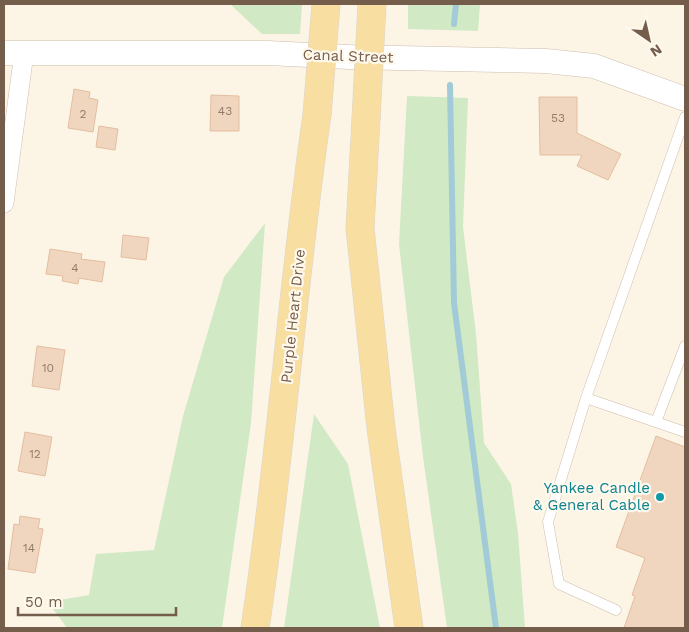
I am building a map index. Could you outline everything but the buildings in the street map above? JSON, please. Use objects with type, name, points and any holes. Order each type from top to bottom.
[{"type":"main road","name":"Purple Heart Drive","points":[[255,628],[317,115],[326,4]]},
{"type":"main road","points":[[372,4],[360,228],[382,428],[409,628]]},
{"type":"street","name":"Canal Street","points":[[14,53],[268,53],[349,57],[546,61],[594,66],[685,99]]},
{"type":"street","points":[[4,203],[14,53]]},
{"type":"lane","points":[[616,610],[559,584],[548,522],[586,398],[685,116]]},
{"type":"lane","points":[[656,422],[685,346]]},
{"type":"lane","points":[[586,398],[685,432]]},
{"type":"green space","points":[[230,4],[302,4],[300,34],[262,34]]},
{"type":"green space","points":[[408,4],[480,4],[478,31],[408,29]]},
{"type":"green space","points":[[407,96],[468,98],[463,227],[476,334],[484,443],[511,484],[518,533],[525,628],[447,628],[423,457],[399,244]]},
{"type":"green space","points":[[265,223],[251,423],[222,628],[67,628],[48,602],[89,595],[96,554],[154,550],[183,416],[224,277]]},
{"type":"green space","points":[[314,414],[348,464],[380,628],[284,628]]},
{"type":"waterway","points":[[454,24],[456,4]]},
{"type":"waterway","points":[[450,85],[454,303],[496,628]]},
{"type":"place","name":"Yankee Candle & General Cable","points":[[660,497]]}]
